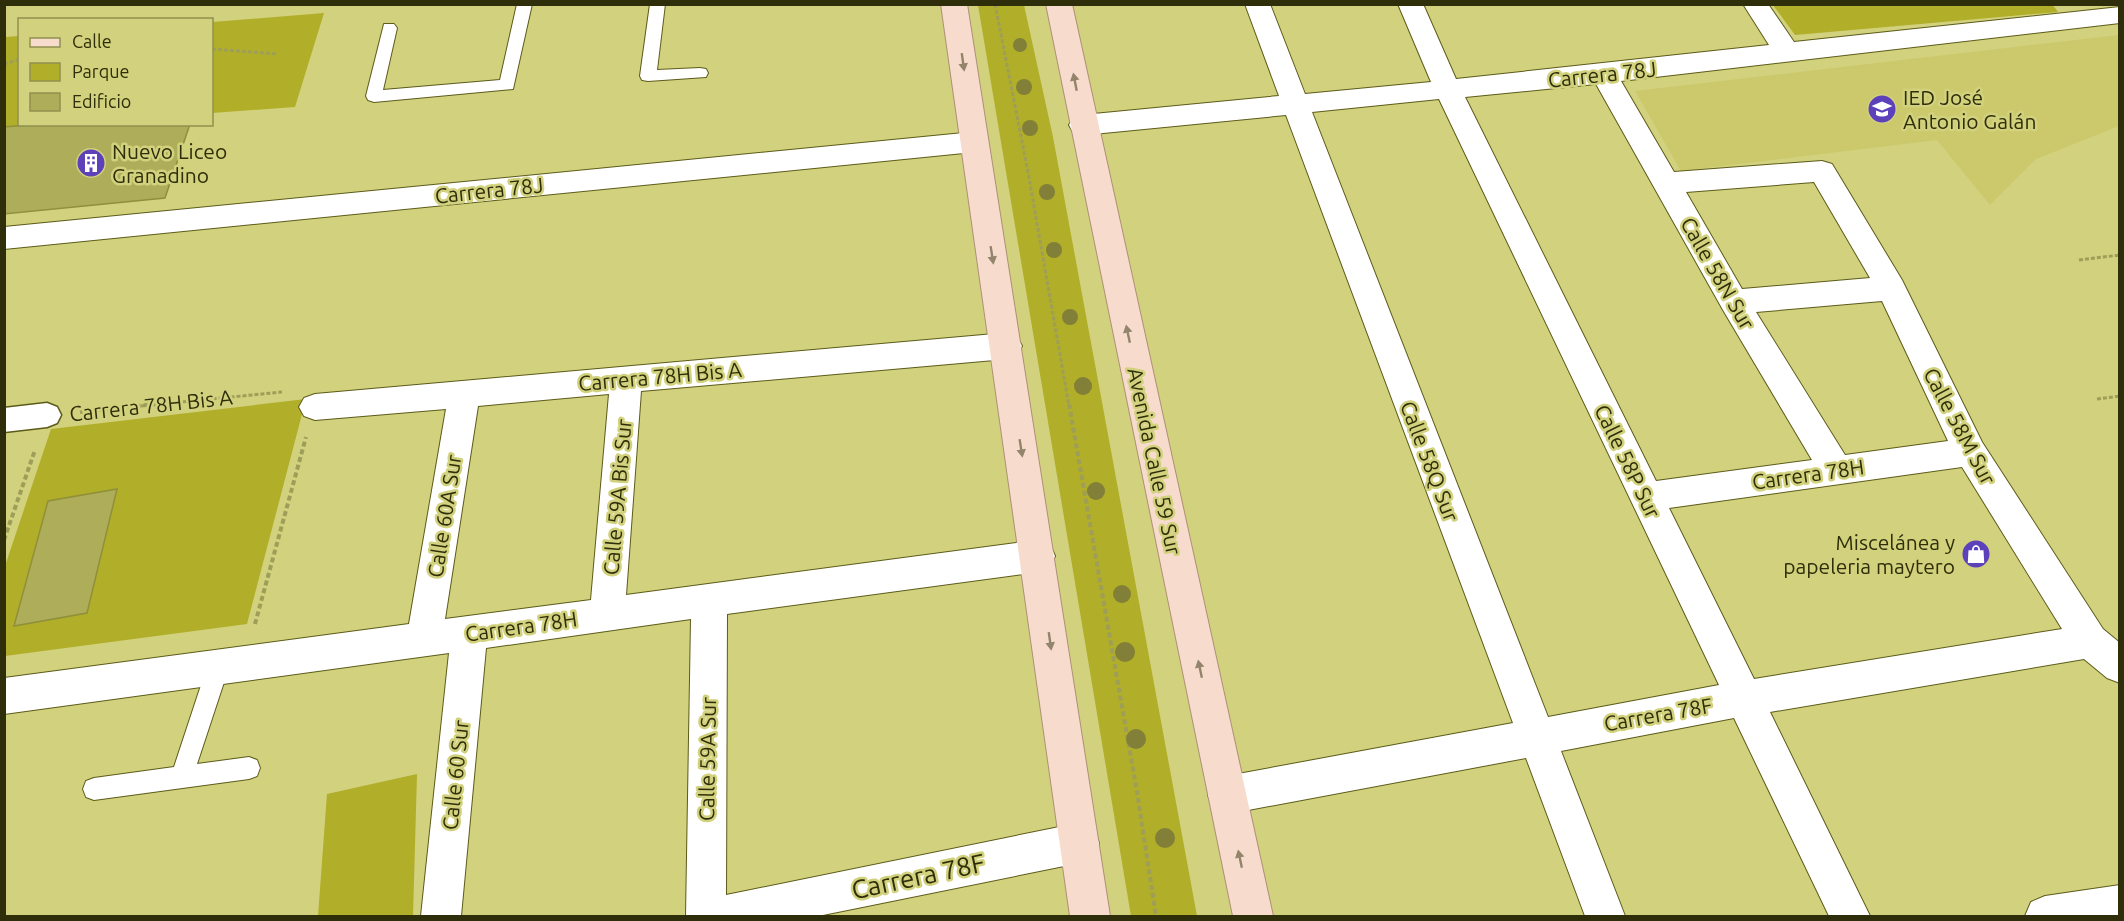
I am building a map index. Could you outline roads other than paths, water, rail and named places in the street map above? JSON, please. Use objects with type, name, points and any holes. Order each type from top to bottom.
[{"type":"main road","points":[[954,4],[1090,916]]},
{"type":"main road","name":"Avenida Calle 59 Sur","points":[[1059,4],[1252,916]]},
{"type":"street","name":"Calle 58Q Sur","points":[[1257,4],[1605,916]]},
{"type":"street","name":"Calle 58P Sur","points":[[1410,4],[1448,90],[1742,699],[1850,916]]},
{"type":"street","points":[[1755,4],[1787,51]]},
{"type":"street","name":"Carrera 78J","points":[[1083,124],[1604,74],[1787,51],[2120,15]]},
{"type":"street","name":"Calle 58N Sur","points":[[1604,74],[1734,302],[1836,470]]},
{"type":"street","name":"Carrera 78J","points":[[4,238],[974,142]]},
{"type":"street","name":"Calle 58M Sur","points":[[1665,183],[1822,171],[1891,288],[1970,452],[2090,641],[2120,666]]},
{"type":"street","points":[[1734,302],[1891,288]]},
{"type":"street","name":"Carrera 78H Bis A","points":[[306,399],[464,394],[1006,346]]},
{"type":"street","name":"Calle 59A Bis Sur","points":[[607,615],[627,379]]},
{"type":"street","name":"Calle 60A Sur","points":[[424,639],[464,394]]},
{"type":"street","name":"Carrera 78H Bis A","points":[[4,420],[47,415]]},
{"type":"street","name":"Carrera 78H","points":[[1646,497],[1970,452]]},
{"type":"street","name":"Carrera 78H","points":[[4,696],[1038,556]]},
{"type":"street","name":"Calle 59A Sur","points":[[706,916],[709,601]]},
{"type":"street","name":"Calle 60 Sur","points":[[441,916],[470,633]]},
{"type":"street","name":"Carrera 78F","points":[[1227,795],[1742,699],[2090,641]]},
{"type":"street","name":"Carrera 78F","points":[[722,916],[1078,843]]},
{"type":"street","points":[[2045,916],[2107,910]]},
{"type":"lane","points":[[389,28],[374,96],[507,85],[525,4]]},
{"type":"lane","points":[[658,4],[648,76],[700,73]]},
{"type":"lane","points":[[181,778],[206,709],[232,665]]},
{"type":"lane","points":[[94,789],[249,768]]},
{"type":"place","name":"IED José Antonio Galán","points":[[1882,109]]},
{"type":"place","name":"Nuevo Liceo Granadino","points":[[91,163]]},
{"type":"place","name":"Miscelánea y papeleria maytero","points":[[1976,554]]}]
